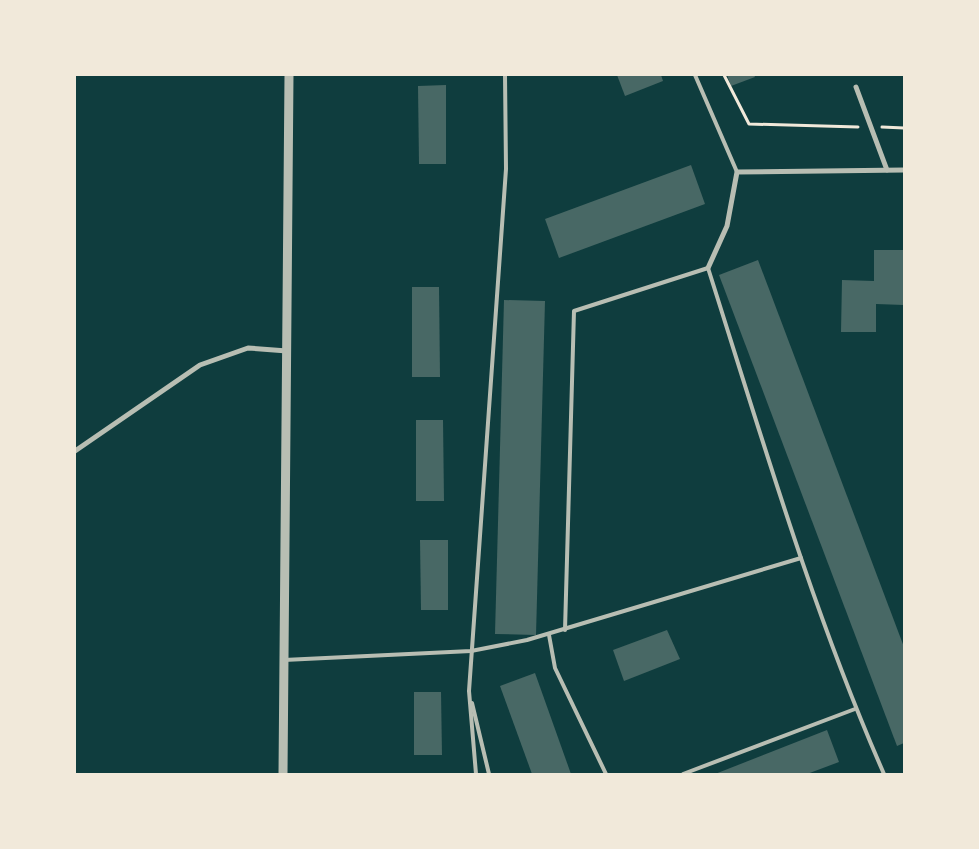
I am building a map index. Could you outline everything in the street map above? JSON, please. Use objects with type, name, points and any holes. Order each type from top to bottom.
[{"type":"street","points":[[283,774],[289,75]]},
{"type":"street","points":[[856,87],[886,170]]},
{"type":"street","points":[[708,268],[727,226],[737,172],[904,170]]},
{"type":"street","points":[[75,452],[200,365],[248,348],[287,352]]},
{"type":"lane","points":[[476,774],[469,691],[506,168],[504,75]]},
{"type":"lane","points":[[695,75],[737,172]]},
{"type":"lane","points":[[565,630],[574,312],[708,268],[801,558],[855,709],[884,774]]},
{"type":"lane","points":[[284,660],[471,651],[549,635],[801,558]]},
{"type":"lane","points":[[549,635],[555,668],[606,774]]},
{"type":"lane","points":[[469,691],[489,774]]},
{"type":"lane","points":[[683,774],[855,709]]},
{"type":"path","points":[[724,75],[749,124],[904,128]]},
{"type":"building","points":[[617,75],[661,75],[663,81],[625,96]]},
{"type":"building","points":[[727,75],[754,75],[755,77],[731,86]]},
{"type":"building","points":[[446,85],[446,164],[419,164],[418,86]]},
{"type":"building","points":[[691,165],[705,204],[559,258],[545,219]]},
{"type":"building","points":[[874,250],[904,250],[904,305],[876,304],[876,332],[841,332],[842,280],[874,281]]},
{"type":"building","points":[[758,260],[904,647],[904,743],[897,746],[719,275]]},
{"type":"building","points":[[412,287],[439,287],[440,377],[412,377]]},
{"type":"building","points":[[504,300],[545,301],[536,635],[495,634]]},
{"type":"building","points":[[416,420],[443,420],[444,501],[416,501]]},
{"type":"building","points":[[420,540],[448,540],[448,610],[421,610]]},
{"type":"building","points":[[667,630],[680,659],[624,681],[613,650]]},
{"type":"building","points":[[535,673],[571,774],[532,774],[500,686]]},
{"type":"building","points":[[414,692],[441,692],[442,755],[414,755]]},
{"type":"building","points":[[827,730],[839,762],[807,774],[715,774]]}]
